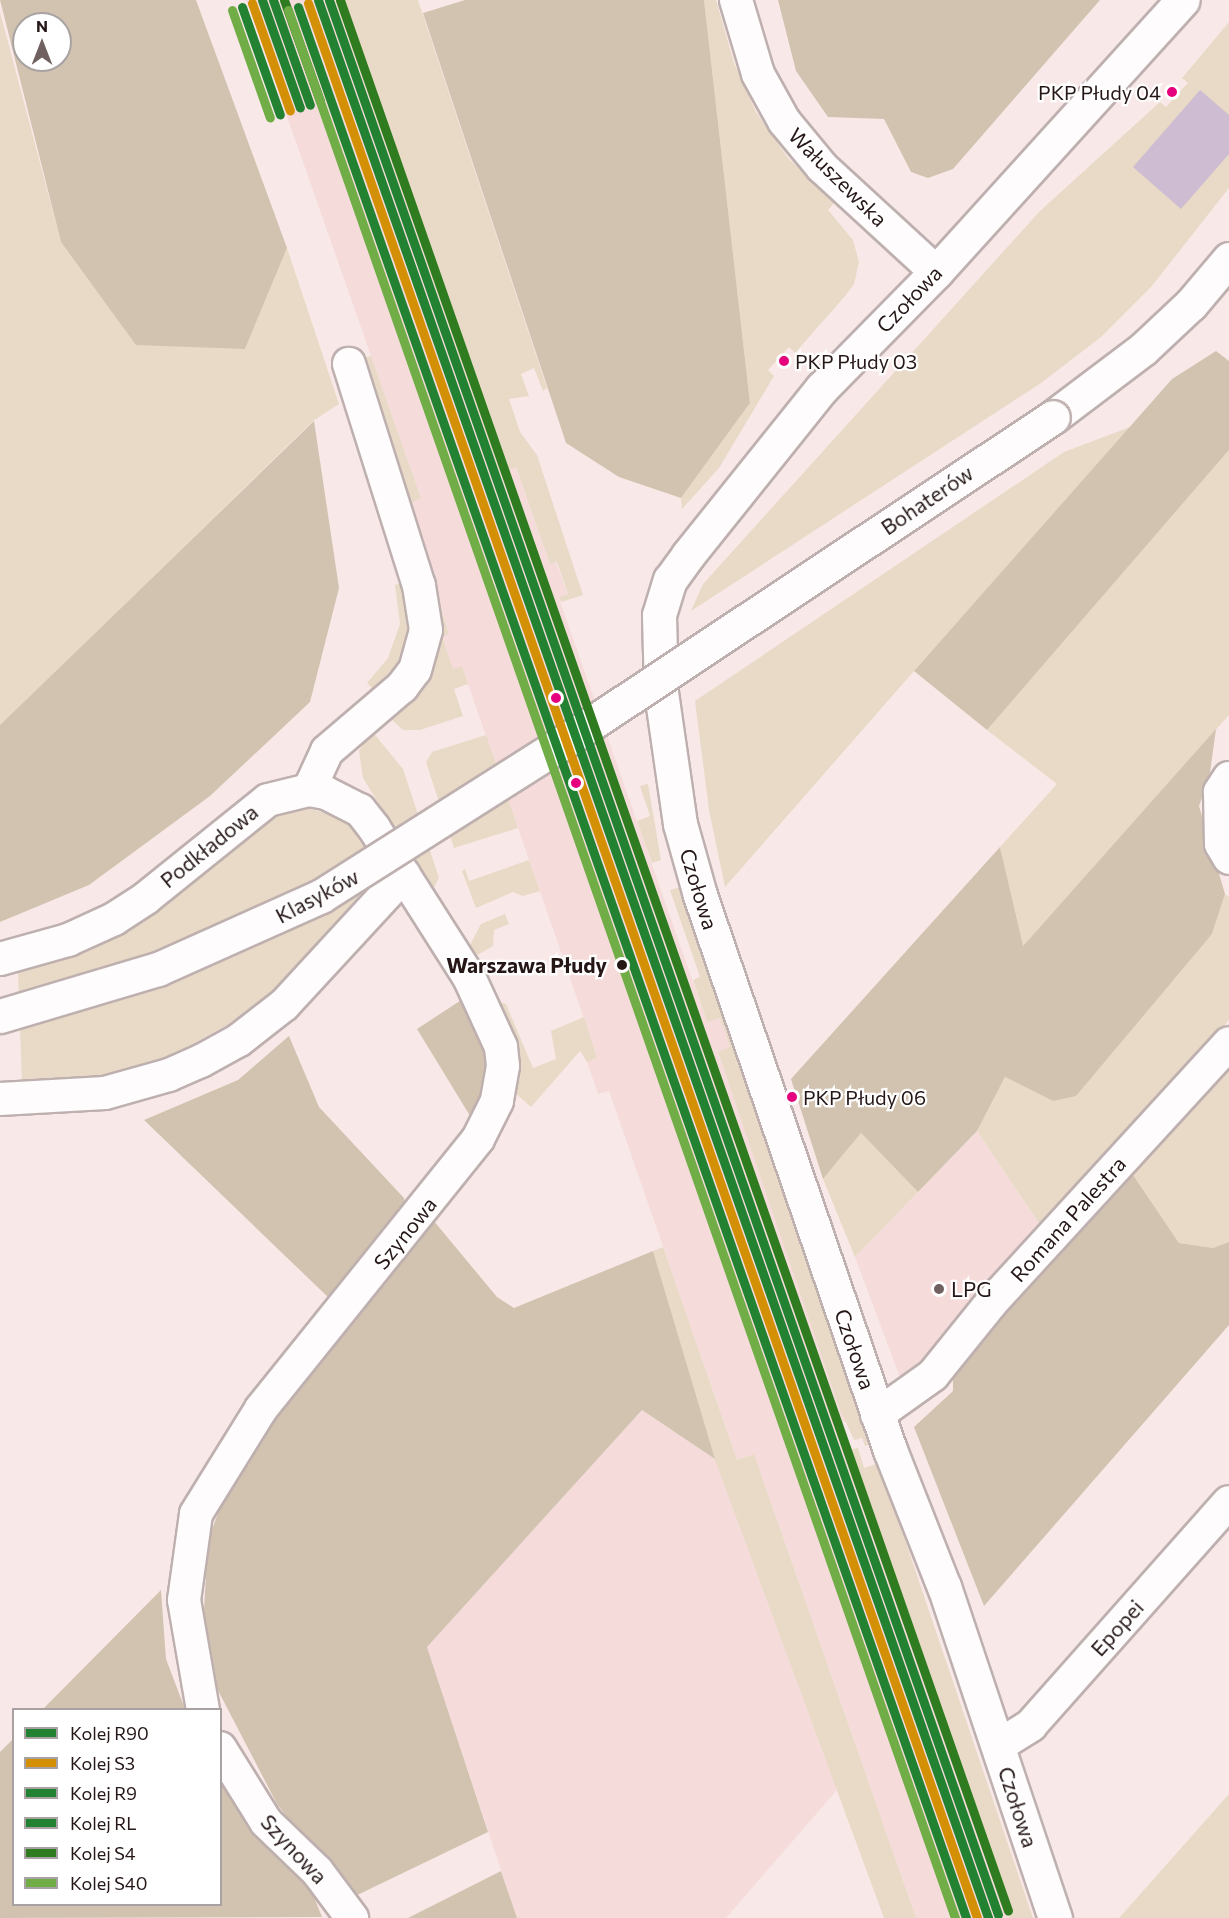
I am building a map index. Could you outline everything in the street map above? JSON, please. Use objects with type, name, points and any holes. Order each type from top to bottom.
[{"type":"street","name":"Wałuszewska","points":[[736,0],[758,74],[784,121],[822,167],[936,272]]},
{"type":"street","name":"Czołowa","points":[[1055,1918],[944,1587],[878,1415],[688,858],[661,692],[659,615],[670,580],[755,468],[822,388],[936,272],[1183,0]]},
{"type":"street","name":"Bohaterów","points":[[604,715],[1053,417],[1143,349],[1191,304],[1229,259]]},
{"type":"street","points":[[309,790],[327,751],[402,687],[415,670],[426,630],[420,586],[349,364]]},
{"type":"street","name":"Klasyków","points":[[0,1016],[158,969],[301,906],[371,866],[604,715]]},
{"type":"street","points":[[1229,778],[1220,792],[1220,816],[1221,844],[1229,858]]},
{"type":"street","name":"Szynowa","points":[[203,1708],[184,1600],[196,1514],[261,1409],[464,1161],[497,1101],[503,1066],[492,1024],[469,977],[360,810],[344,799],[309,790]]},
{"type":"street","name":"Podkładowa","points":[[0,959],[68,940],[114,919],[146,898],[268,800],[309,790]]},
{"type":"street","points":[[0,1100],[105,1093],[169,1075],[239,1040],[284,1005],[404,875]]},
{"type":"street","name":"Romana Palestra","points":[[878,1415],[933,1375],[992,1302],[1229,1043]]},
{"type":"street","name":"Epopei","points":[[998,1746],[1031,1725],[1229,1502]]},
{"type":"street","name":"Szynowa","points":[[222,1751],[266,1822],[317,1871],[352,1918]]},
{"type":"shaded area","points":[[0,0],[196,0],[287,248],[245,349],[136,345],[61,242],[18,72],[72,72],[72,12],[12,12],[12,48]]},
{"type":"shaded area","points":[[246,0],[335,0],[500,472],[516,467],[550,564],[556,562],[568,595],[559,598],[707,1022],[720,1018],[730,1047],[718,1053],[847,1421],[836,1425],[1009,1918],[916,1918],[754,1454],[737,1460],[609,1091],[598,1094],[587,1062],[597,1058],[580,1007],[462,667],[453,670],[442,636],[449,633],[410,502],[421,498]]},
{"type":"shaded area","points":[[335,0],[418,0],[547,388],[543,391],[534,368],[521,374],[529,396],[509,399],[520,432],[537,455],[583,595],[561,602],[559,597],[568,594],[557,562],[550,564],[516,467],[500,473]]},
{"type":"shaded area","points":[[465,0],[704,0],[750,403],[681,498],[619,477],[566,443],[423,13]]},
{"type":"shaded area","points":[[704,0],[716,0],[734,63],[756,112],[788,158],[834,203],[828,210],[853,240],[859,262],[854,284],[846,295],[795,353],[789,347],[768,370],[774,376],[719,468],[682,509],[681,498],[750,403]]},
{"type":"shaded area","points":[[778,0],[1100,0],[953,169],[928,178],[911,172],[884,119],[828,117],[796,71]]},
{"type":"shaded area","points":[[0,12],[12,57],[12,72],[16,72],[61,242],[245,349],[287,248],[339,404],[313,421],[0,725]]},
{"type":"shaded area","points":[[1229,22],[1229,188],[1151,287],[1101,337],[1041,383],[691,611],[703,584],[1040,211],[1160,102],[1166,107],[1188,83],[1182,78]]},
{"type":"shaded area","points":[[1200,90],[1229,115],[1229,154],[1181,209],[1133,167]]},
{"type":"shaded area","points":[[1216,351],[1229,361],[1229,450],[987,730],[914,671],[1172,379]]},
{"type":"shaded area","points":[[371,356],[421,498],[410,503],[449,634],[442,636],[453,669],[462,666],[468,684],[454,689],[463,716],[420,730],[403,730],[389,717],[425,679],[359,359]]},
{"type":"shaded area","points":[[314,421],[339,588],[310,702],[210,796],[89,885],[0,922],[0,725]]},
{"type":"shaded area","points":[[1130,427],[725,887],[709,810],[695,701],[1064,452]]},
{"type":"shaded area","points":[[1229,450],[1229,715],[1022,947],[1000,847],[1057,784],[987,730]]},
{"type":"shaded area","points":[[406,582],[411,628],[393,671],[375,691],[367,683],[388,658],[400,624],[395,585]]},
{"type":"shaded area","points":[[1216,729],[1209,780],[1199,806],[1225,894],[1212,934],[1076,1096],[1053,1101],[1005,1077],[977,1131],[918,1192],[861,1133],[823,1179],[791,1079],[1000,847],[1023,946]]},
{"type":"shaded area","points":[[371,730],[403,769],[439,878],[432,891],[363,778],[359,751]]},
{"type":"shaded area","points":[[486,735],[518,828],[454,848],[426,762],[432,752]]},
{"type":"shaded area","points":[[648,784],[661,860],[652,863],[637,821],[650,816],[640,786]]},
{"type":"shaded area","points":[[303,807],[336,816],[355,829],[367,851],[364,887],[351,910],[284,981],[245,1015],[169,1057],[104,1076],[22,1083],[18,973],[113,938],[274,814]]},
{"type":"shaded area","points":[[529,860],[540,891],[523,896],[513,892],[476,908],[462,871],[465,869],[469,881]]},
{"type":"shaded area","points":[[680,887],[871,1444],[865,1446],[862,1438],[854,1440],[839,1407],[718,1052],[730,1047],[720,1018],[707,1022],[693,980],[700,977],[670,890]]},
{"type":"shaded area","points":[[1225,894],[1229,897],[1229,1020],[1043,1229],[977,1131],[1005,1077],[1053,1101],[1212,934]]},
{"type":"shaded area","points":[[505,914],[509,924],[494,930],[493,946],[476,956],[469,947],[481,924]]},
{"type":"shaded area","points":[[472,993],[487,1055],[489,1108],[475,1124],[417,1029]]},
{"type":"shaded area","points":[[499,1002],[506,1004],[533,1068],[556,1059],[551,1031],[584,1017],[597,1058],[587,1062],[580,1051],[531,1107],[515,1093],[496,1005]]},
{"type":"shaded area","points":[[289,1036],[319,1107],[404,1198],[406,1212],[332,1301],[144,1120],[238,1080]]},
{"type":"shaded area","points":[[1229,1058],[1229,1242],[1213,1248],[1179,1243],[1129,1169]]},
{"type":"shaded area","points":[[977,1131],[1043,1229],[902,1383],[855,1257]]},
{"type":"shaded area","points":[[861,1133],[918,1192],[855,1257],[823,1179]]},
{"type":"shaded area","points":[[1129,1169],[1179,1243],[1213,1248],[1229,1242],[1229,1325],[984,1606],[914,1427],[953,1391],[953,1360]]},
{"type":"shaded area","points":[[433,1220],[497,1297],[514,1308],[653,1251],[715,1459],[642,1410],[427,1647],[488,1832],[349,1899],[277,1804],[211,1677],[204,1609],[208,1541],[223,1499],[300,1376]]},
{"type":"shaded area","points":[[663,1247],[737,1460],[754,1454],[916,1918],[884,1918],[715,1460],[653,1251]]},
{"type":"shaded area","points":[[642,1410],[715,1459],[837,1790],[726,1918],[517,1918],[427,1647]]},
{"type":"shaded area","points":[[839,1424],[848,1450],[858,1448],[864,1468],[879,1463],[1033,1918],[1009,1918],[836,1425]]},
{"type":"shaded area","points":[[161,1590],[166,1659],[185,1708],[44,1708]]},
{"type":"shaded area","points":[[12,1740],[12,1906],[222,1906],[222,1781],[261,1841],[310,1887],[322,1917],[0,1918],[0,1752]]},
{"type":"shaded area","points":[[1229,1794],[1229,1918],[1119,1918]]},
{"type":"shaded area","points":[[501,1871],[517,1918],[408,1918]]},
{"type":"rail line","name":"R90","points":[[262,0],[300,108]]},
{"type":"rail line","name":"R9","points":[[273,0],[310,105]]},
{"type":"rail line","name":"S4","points":[[284,0],[320,101]]},
{"type":"rail line","name":"R90","points":[[318,0],[988,1918]]},
{"type":"rail line","name":"R9","points":[[329,0],[998,1915]]},
{"type":"rail line","name":"S4","points":[[340,0],[1008,1911]]},
{"type":"rail line","name":"S3","points":[[252,3],[290,111]]},
{"type":"rail line","name":"S3","points":[[308,3],[977,1918]]},
{"type":"rail line","name":"RL","points":[[242,7],[280,115]]},
{"type":"rail line","name":"RL","points":[[298,7],[966,1918]]},
{"type":"rail line","name":"S40","points":[[232,10],[270,118]]},
{"type":"rail line","name":"S40","points":[[288,10],[955,1918]]},
{"type":"place","name":"PKP Płudy 04","points":[[1172,92]]},
{"type":"place","name":"PKP Płudy 03","points":[[784,361]]},
{"type":"place","name":"Warszawa Płudy","points":[[622,965]]},
{"type":"place","name":"PKP Płudy 06","points":[[792,1097]]},
{"type":"place","name":"LPG","points":[[939,1289]]}]
